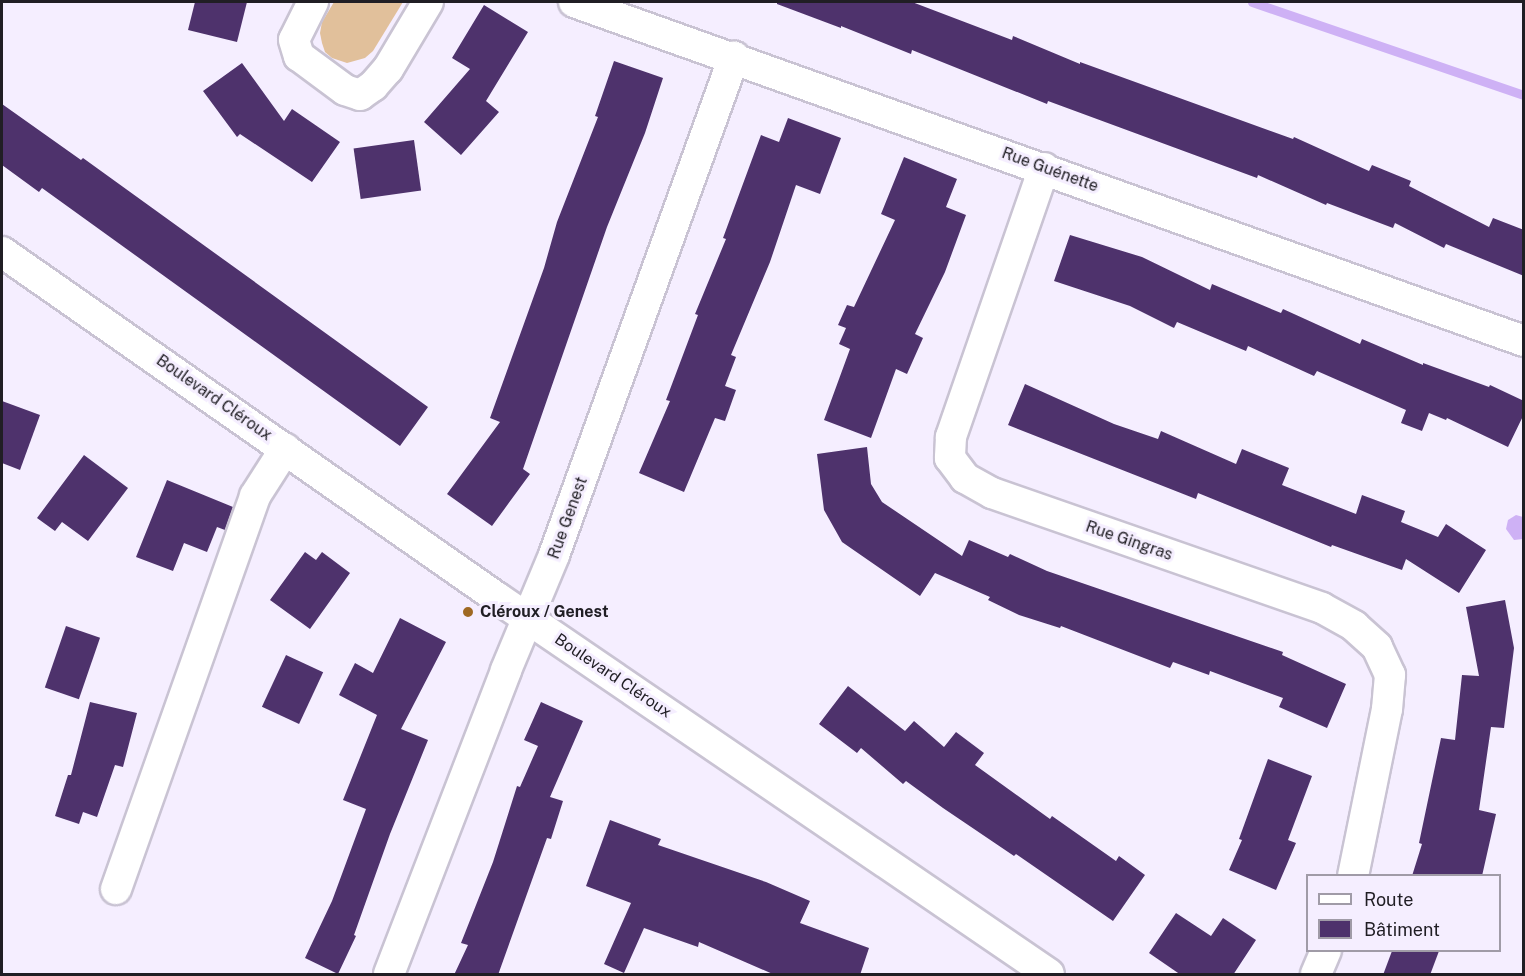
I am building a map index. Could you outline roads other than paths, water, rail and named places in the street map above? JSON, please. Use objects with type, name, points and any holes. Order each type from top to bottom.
[{"type":"street","points":[[313,2],[294,40],[299,56],[345,90],[360,95],[373,86],[388,69],[428,2]]},
{"type":"street","name":"Rue Guénette","points":[[574,2],[734,57],[1524,341]]},
{"type":"street","name":"Rue Genest","points":[[389,975],[506,670],[529,619],[734,57]]},
{"type":"street","name":"Rue Gingras","points":[[1044,168],[951,437],[950,458],[965,477],[992,494],[1322,608],[1354,626],[1377,646],[1390,675],[1387,709],[1353,874]]},
{"type":"street","name":"Boulevard Cléroux","points":[[2,252],[529,619],[1049,975]]},
{"type":"street","points":[[116,890],[255,496],[285,448]]},
{"type":"street","points":[[1316,975],[1326,952]]},
{"type":"waterway","points":[[1252,2],[1524,95]]},
{"type":"place","name":"Cléroux / Genest","points":[[468,612]]}]
